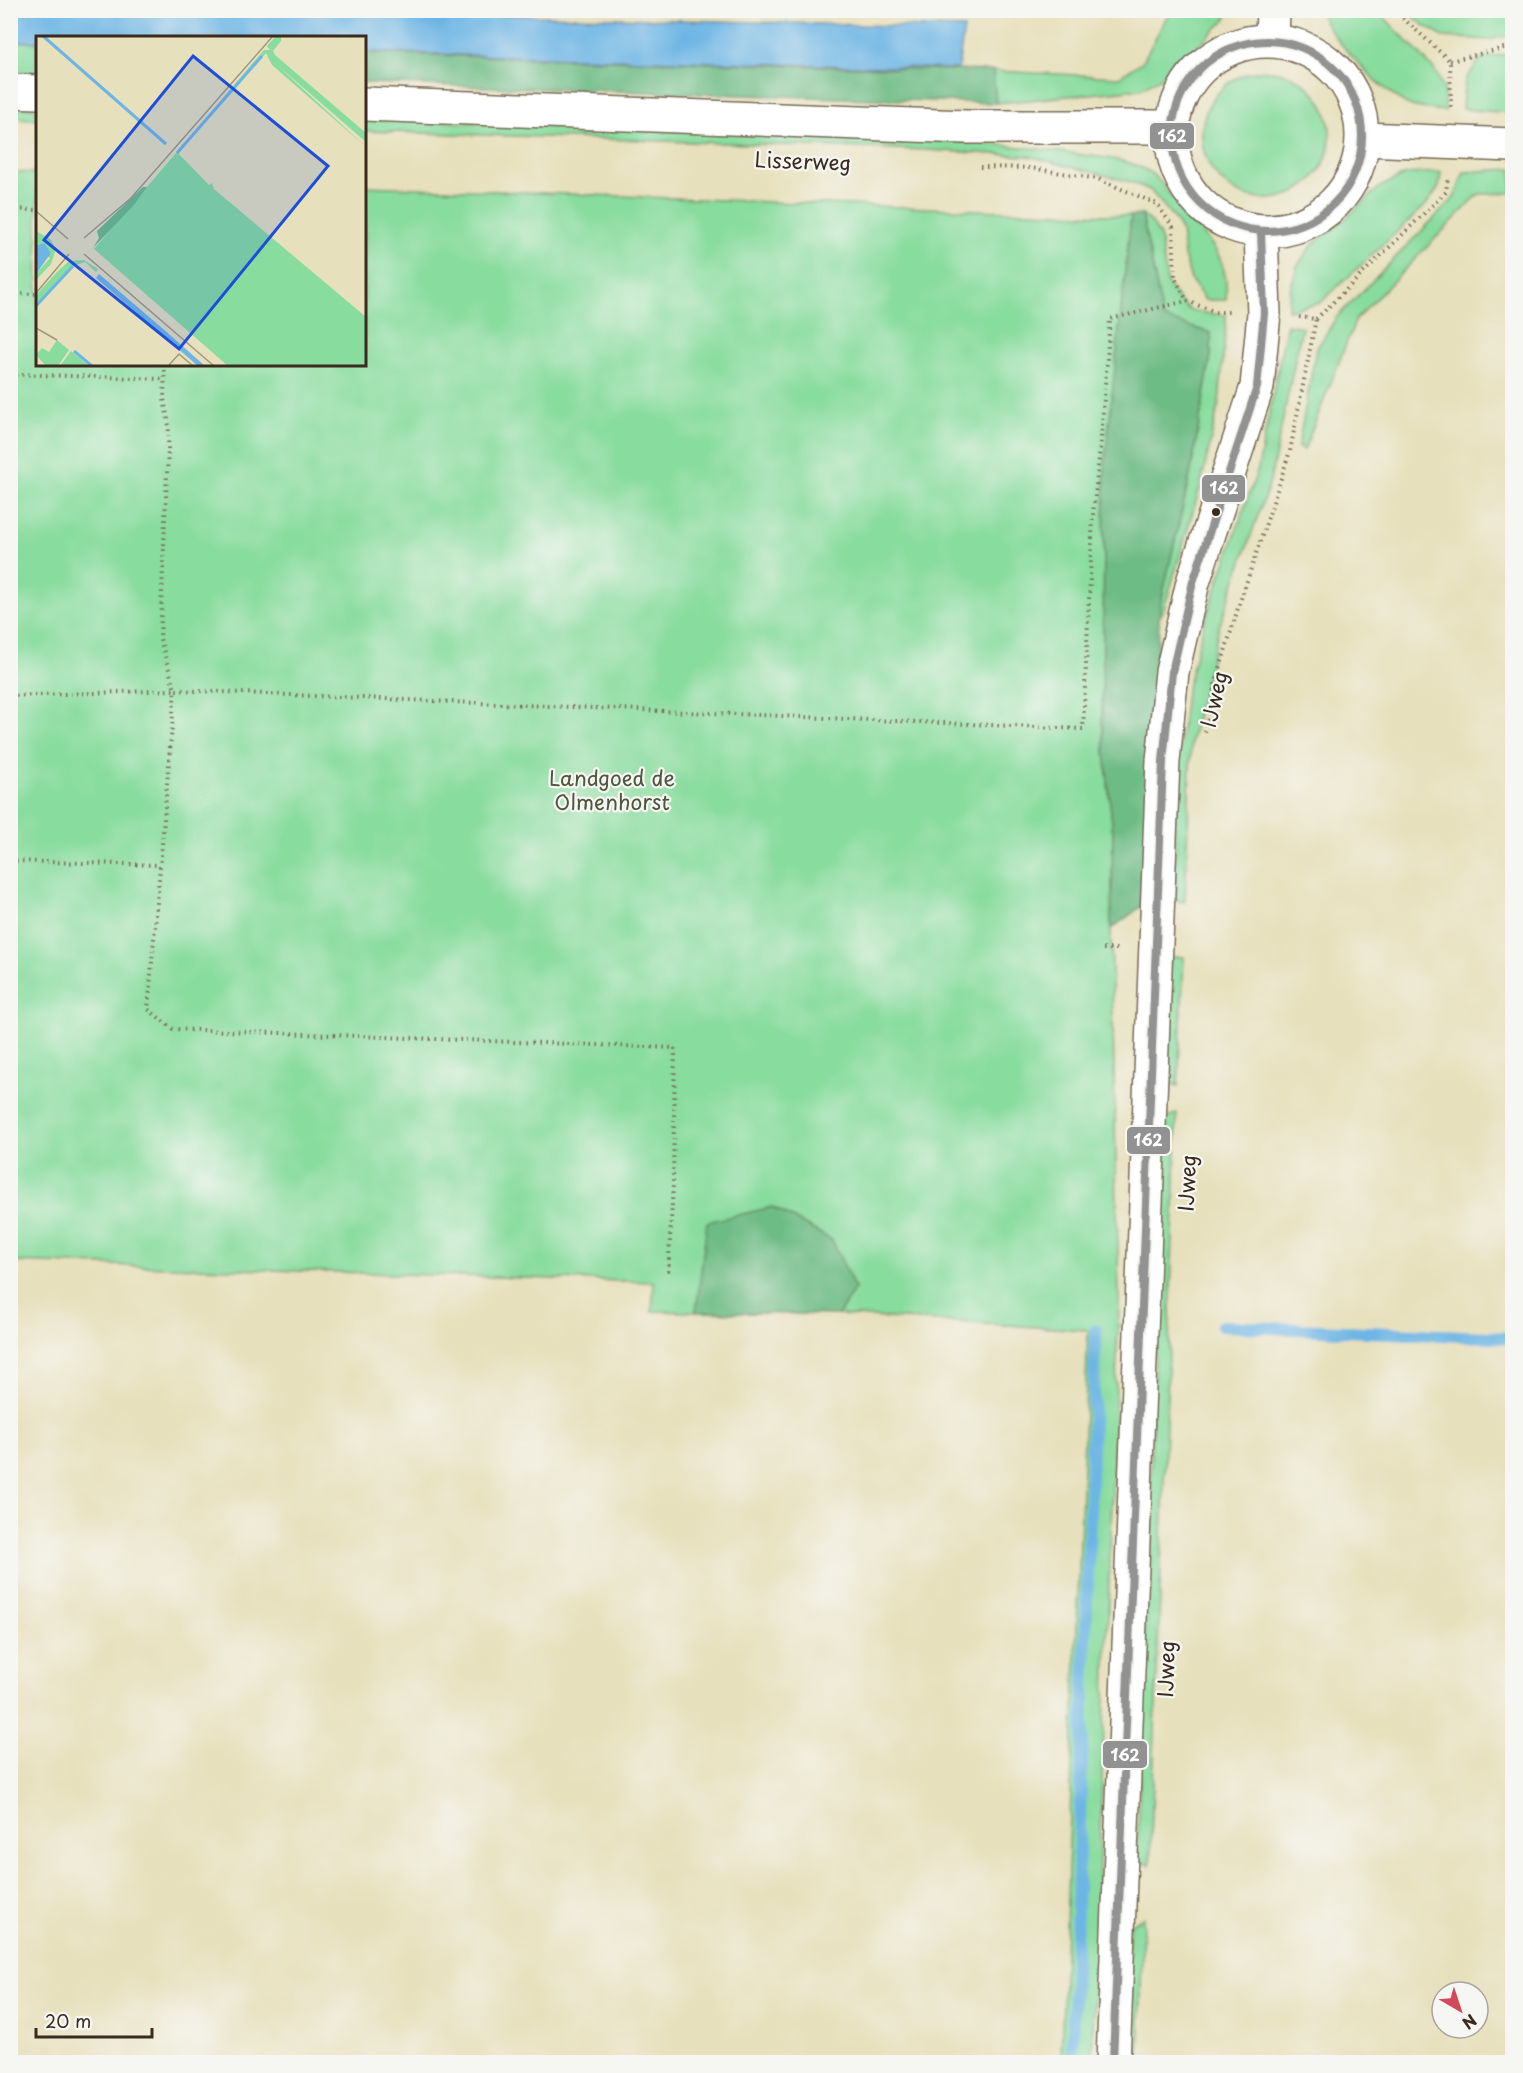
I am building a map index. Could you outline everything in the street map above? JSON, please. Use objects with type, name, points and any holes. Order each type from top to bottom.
[{"type":"street","points":[[1272,25],[1301,46],[1328,60],[1348,82],[1360,109],[1364,139],[1355,176],[1333,206],[1301,226],[1261,232],[1234,226],[1206,210],[1186,187],[1174,158],[1172,127],[1179,99],[1194,74],[1216,54],[1243,43],[1272,25]]},
{"type":"street","points":[[10,91],[36,92]]},
{"type":"street","name":"Lisserweg","points":[[366,104],[966,127],[1172,127]]},
{"type":"street","points":[[1364,139],[1512,145]]},
{"type":"street","name":"IJweg","points":[[1113,2062],[1163,761],[1172,672],[1193,582],[1257,387],[1264,313],[1261,232]]},
{"type":"path","points":[[1394,10],[1450,61],[1453,143]]},
{"type":"path","points":[[1450,61],[1512,46]]},
{"type":"path","name":"IJweg","points":[[1203,741],[1215,685],[1238,608],[1290,451],[1316,319],[1446,192],[1453,143]]},
{"type":"path","points":[[972,166],[1031,168],[1098,179],[1157,204],[1173,227],[1175,278]]},
{"type":"path","points":[[10,209],[36,210]]},
{"type":"path","points":[[10,293],[36,294]]},
{"type":"path","points":[[10,696],[175,690],[1083,729],[1093,514],[1110,319],[1188,301]]},
{"type":"path","points":[[165,366],[164,399],[168,426],[160,639],[175,690],[148,1009],[173,1029],[675,1048],[674,1185],[668,1275]]},
{"type":"path","points":[[10,374],[165,379]]},
{"type":"path","points":[[10,861],[160,865]]},
{"type":"green space","points":[[1170,11],[1231,11],[1224,21],[1188,55],[1163,76],[1141,89],[996,103],[993,71],[1119,77],[1143,61]]},
{"type":"green space","points":[[1319,11],[1378,11],[1434,69],[1444,89],[1445,111],[1409,105],[1385,89],[1334,35]]},
{"type":"green space","points":[[1406,11],[1512,11],[1512,35],[1490,40],[1443,37]]},
{"type":"green space","points":[[11,41],[36,42],[36,73],[11,72]]},
{"type":"green space","points":[[366,53],[993,71],[996,103],[366,83]]},
{"type":"green space","points":[[1512,53],[1512,113],[1462,109],[1465,80],[1481,59]]},
{"type":"green space","points":[[1266,71],[1290,76],[1311,90],[1325,111],[1330,135],[1325,159],[1311,180],[1290,194],[1266,199],[1242,194],[1221,180],[1207,159],[1202,135],[1207,111],[1221,90],[1242,76]]},
{"type":"green space","points":[[11,107],[36,108],[36,119],[11,118]]},
{"type":"green space","points":[[366,119],[942,140],[1022,147],[1116,160],[1140,167],[1154,176],[1208,240],[1221,260],[1226,285],[1226,300],[1205,300],[1191,280],[1184,255],[1181,230],[1150,190],[1131,182],[1028,156],[926,150],[366,131]]},
{"type":"green space","points":[[1512,169],[1512,193],[1479,194],[1356,319],[1304,450],[1298,447],[1316,350],[1336,318],[1454,198],[1464,172]]},
{"type":"green space","name":"Landgoed de Olmenhorst","points":[[11,172],[36,173],[36,366],[366,366],[366,186],[1131,216],[1105,463],[1102,720],[1113,833],[1111,929],[1119,1301],[1092,2062],[1061,2062],[1088,1330],[838,1315],[855,1289],[700,1284],[696,1312],[652,1311],[654,1282],[11,1262]]},
{"type":"green space","points":[[1441,172],[1439,187],[1425,206],[1320,303],[1288,310],[1290,291],[1297,266],[1313,244],[1336,227],[1380,187],[1407,174]]},
{"type":"green space","points":[[1142,215],[1152,223],[1160,236],[1167,283],[1178,299],[1190,310],[1226,315],[1219,403],[1201,484],[1164,609],[1159,618],[1191,470],[1211,355],[1163,318]]},
{"type":"green space","points":[[1142,215],[1163,318],[1211,333],[1211,355],[1191,470],[1160,606],[1143,905],[1111,929],[1113,833],[1102,720],[1105,463],[1131,216]]},
{"type":"green space","points":[[1287,324],[1302,327],[1270,481],[1219,627],[1191,742],[1185,902],[1176,901],[1175,790],[1186,692],[1205,620],[1258,469]]},
{"type":"green space","points":[[1170,957],[1184,957],[1178,1086],[1165,1082]]},
{"type":"green space","points":[[1177,1113],[1150,1865],[1137,1861],[1163,1120]]},
{"type":"green space","points":[[772,1207],[832,1240],[855,1289],[838,1315],[696,1312],[707,1222]]},
{"type":"green space","points":[[1143,1917],[1139,2062],[1125,2062],[1129,1925]]},
{"type":"water","points":[[11,10],[329,10],[964,28],[958,69],[366,52],[366,36],[36,36],[36,42],[11,41]]},
{"type":"waterway","points":[[1222,1326],[1512,1338]]},
{"type":"waterway","points":[[1072,2062],[1096,1330]]},
{"type":"transit line","name":"162","points":[[1258,41],[1276,41],[1312,52],[1327,62],[1341,76],[1358,108],[1362,136],[1358,164],[1351,181],[1341,196],[1327,210],[1295,227],[1276,231],[1258,231],[1222,220],[1207,210],[1193,196],[1176,164],[1172,145],[1172,127],[1183,91],[1193,76],[1207,62],[1239,45],[1258,41]]},
{"type":"transit line","name":"162","points":[[1113,2062],[1163,761],[1172,672],[1193,582],[1257,387],[1264,313],[1261,232]]}]
